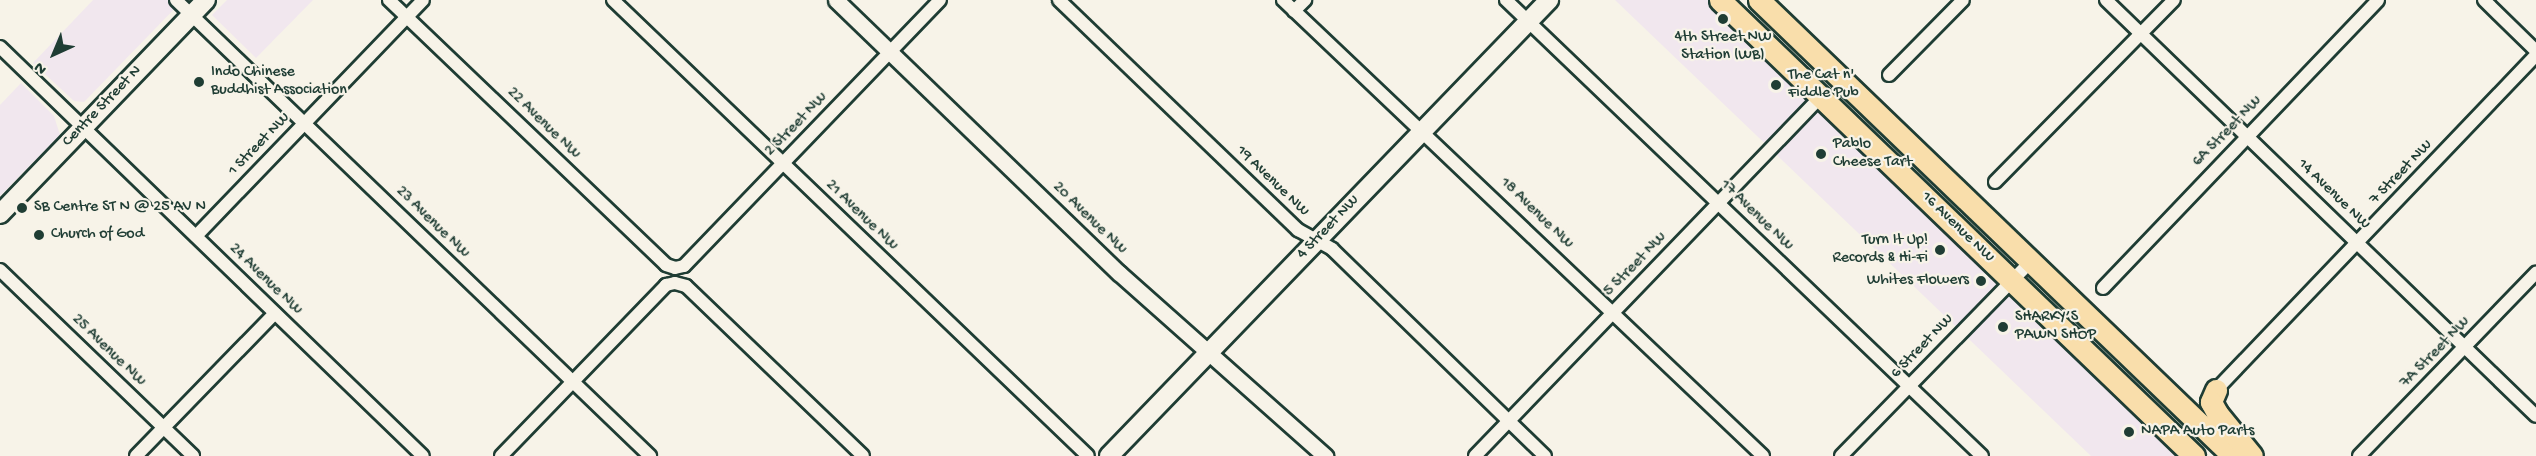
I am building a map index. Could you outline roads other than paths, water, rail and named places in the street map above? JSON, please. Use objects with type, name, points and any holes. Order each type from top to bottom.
[{"type":"highway","name":"16 Avenue NW","points":[[1720,0],[2194,456]]},
{"type":"highway","name":"16 Avenue NW","points":[[1760,0],[2233,456]]},
{"type":"highway","points":[[2216,390],[2211,402],[2217,413],[2252,456]]},
{"type":"main road","name":"Centre Street N","points":[[0,214],[206,0]]},
{"type":"main road","name":"4 Street NW","points":[[1109,456],[1549,0]]},
{"type":"street","name":"23 Avenue NW","points":[[176,0],[650,456]]},
{"type":"street","name":"22 Avenue NW","points":[[389,0],[666,265],[675,268]]},
{"type":"street","name":"1 Street NW","points":[[196,236],[423,0]]},
{"type":"street","name":"21 Avenue NW","points":[[613,0],[1088,456]]},
{"type":"street","name":"20 Avenue NW","points":[[836,0],[1209,352],[1325,456]]},
{"type":"street","name":"2 Street NW","points":[[675,268],[684,266],[940,0]]},
{"type":"street","name":"19 Avenue NW","points":[[1059,0],[1298,230],[1317,241],[1545,456]]},
{"type":"street","name":"18 Avenue NW","points":[[1283,0],[1763,456]]},
{"type":"street","points":[[1294,11],[1305,0]]},
{"type":"street","name":"17 Avenue NW","points":[[1506,0],[1982,456]]},
{"type":"street","points":[[1889,75],[1964,0]]},
{"type":"street","name":"14 Avenue NW","points":[[2106,0],[2536,416]]},
{"type":"street","points":[[1995,182],[2174,0]]},
{"type":"street","name":"6A Street NW","points":[[2103,288],[2378,0]]},
{"type":"street","points":[[2484,0],[2536,53]]},
{"type":"street","name":"24 Avenue NW","points":[[0,47],[423,456]]},
{"type":"street","name":"7 Street NW","points":[[2216,390],[2536,53]]},
{"type":"street","name":"5 Street NW","points":[[1475,456],[1820,97]]},
{"type":"street","name":"6 Street NW","points":[[1840,456],[2030,262]]},
{"type":"street","name":"25 Avenue NW","points":[[0,270],[193,456]]},
{"type":"street","name":"7A Street NW","points":[[2360,456],[2536,273]]},
{"type":"street","points":[[501,456],[666,285],[675,283],[686,286],[863,456]]},
{"type":"street","points":[[136,456],[275,313]]},
{"type":"place","name":"4th Street NW Station (WB)","points":[[1723,19]]},
{"type":"place","name":"Indo Chinese Buddhist Association","points":[[199,82]]},
{"type":"place","name":"The Cat n' Fiddle Pub","points":[[1776,85]]},
{"type":"place","name":"Pablo Cheese Tart","points":[[1821,154]]},
{"type":"place","name":"SB Centre ST N @ 25 AV N","points":[[22,208]]},
{"type":"place","name":"Church of God","points":[[39,235]]},
{"type":"place","name":"Turn It Up! Records & Hi-Fi","points":[[1940,250]]},
{"type":"place","name":"Whites Flowers","points":[[1981,281]]},
{"type":"place","name":"SHARKY’S PAWN SHOP","points":[[2003,327]]},
{"type":"place","name":"NAPA Auto Parts","points":[[2129,432]]}]
